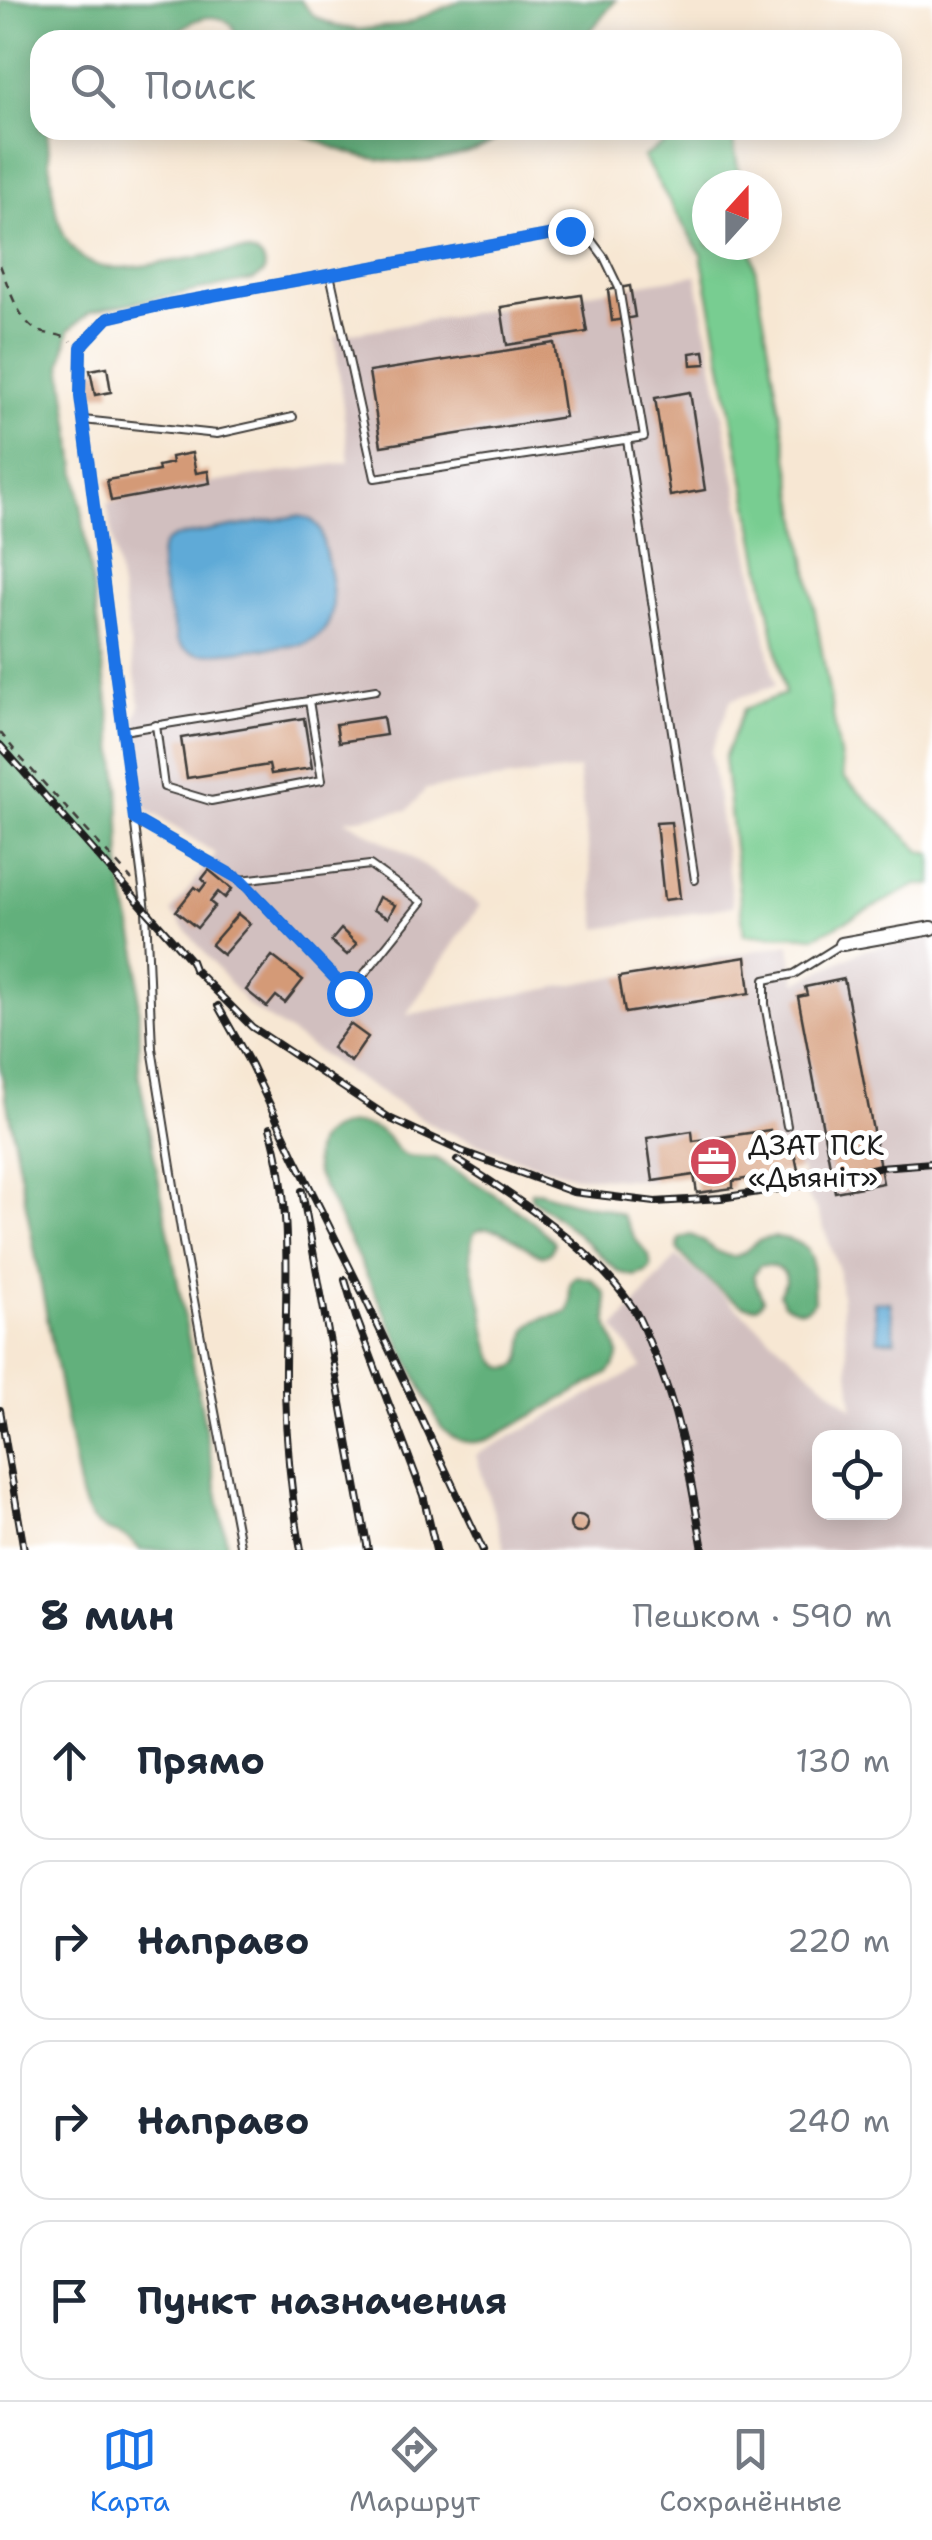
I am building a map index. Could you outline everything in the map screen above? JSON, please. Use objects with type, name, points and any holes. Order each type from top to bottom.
[{"type":"street","points":[[842,944],[932,928]]},
{"type":"lane","points":[[241,1550],[183,1242],[152,1048],[144,893],[80,396],[81,347],[108,318],[168,304],[330,274],[570,231],[588,236],[619,288],[644,437],[374,478],[330,274]]},
{"type":"lane","points":[[83,420],[217,434],[293,417]]},
{"type":"lane","points":[[627,440],[695,880]]},
{"type":"lane","points":[[123,731],[376,690]]},
{"type":"lane","points":[[156,725],[164,787],[211,802],[322,780],[310,701]]},
{"type":"lane","points":[[134,819],[241,880],[349,993],[422,902],[370,865],[241,880]]},
{"type":"lane","points":[[787,1126],[765,1004],[766,980],[794,974],[842,944]]},
{"type":"path","points":[[0,265],[19,313],[38,332],[59,333],[81,347]]},
{"type":"path","points":[[0,732],[144,893]]},
{"type":"shaded area","points":[[696,275],[775,686],[731,700],[711,752],[733,906],[598,929],[578,769],[426,789],[408,810],[345,820],[405,853],[480,905],[406,1015],[790,944],[796,983],[863,950],[932,937],[932,1550],[505,1550],[476,1455],[642,1367],[615,1328],[677,1256],[853,1409],[838,1267],[817,1209],[805,1194],[801,1169],[733,1181],[733,1188],[697,1193],[694,1174],[653,1181],[574,1176],[437,1128],[247,1004],[171,912],[216,854],[145,808],[135,720],[140,705],[107,503],[349,462],[335,336]]},
{"type":"green space","points":[[0,0],[300,0],[315,17],[358,30],[233,30],[222,19],[210,17],[180,30],[30,30],[30,140],[48,140],[57,215],[73,249],[96,265],[110,267],[143,266],[239,251],[259,256],[265,267],[264,273],[253,280],[90,312],[69,330],[62,364],[119,782],[121,870],[138,953],[139,1075],[228,1550],[140,1550],[132,1541],[100,1527],[86,1509],[0,1066]]},
{"type":"green space","points":[[462,0],[616,0],[593,28],[358,30],[406,24]]},
{"type":"green space","points":[[317,140],[495,140],[465,153],[414,162],[373,159]]},
{"type":"green space","points":[[670,140],[733,140],[738,170],[692,170],[692,239],[643,157]]},
{"type":"green space","points":[[702,260],[754,260],[844,778],[922,852],[932,854],[932,885],[917,885],[816,936],[744,935],[724,758],[744,709],[785,694]]},
{"type":"green space","points":[[351,1124],[380,1132],[405,1155],[437,1159],[516,1209],[554,1243],[549,1253],[542,1255],[499,1231],[486,1229],[474,1233],[471,1261],[496,1361],[509,1368],[519,1364],[531,1325],[568,1312],[570,1284],[577,1276],[591,1279],[605,1293],[608,1323],[618,1356],[607,1374],[492,1438],[458,1440],[441,1427],[316,1172],[315,1153],[320,1139],[332,1129]]},
{"type":"green space","points":[[531,1192],[622,1215],[649,1255],[651,1267],[634,1276],[619,1272],[531,1198]]},
{"type":"green space","points":[[691,1235],[729,1256],[741,1254],[762,1239],[796,1242],[812,1259],[814,1301],[804,1309],[784,1304],[779,1294],[785,1274],[763,1265],[753,1276],[763,1300],[755,1307],[742,1305],[678,1250],[678,1241]]},
{"type":"water","points":[[297,516],[312,520],[321,532],[333,597],[327,626],[302,645],[202,654],[182,646],[177,640],[162,580],[160,557],[166,542],[174,537]]},
{"type":"water","points":[[874,1302],[890,1302],[895,1340],[878,1340]]},
{"type":"building","points":[[630,286],[635,317],[612,321],[608,290]]},
{"type":"building","points":[[581,295],[587,332],[507,345],[501,307]]},
{"type":"building","points":[[554,343],[565,417],[381,446],[369,372]]},
{"type":"building","points":[[704,351],[706,364],[691,365],[690,353]]},
{"type":"building","points":[[107,367],[111,392],[95,395],[90,370]]},
{"type":"building","points":[[690,392],[705,490],[670,496],[655,398]]},
{"type":"building","points":[[192,453],[196,473],[208,471],[210,483],[111,501],[107,480],[159,471],[158,466],[172,463],[171,457]]},
{"type":"building","points":[[383,717],[386,735],[339,742],[336,724]]},
{"type":"building","points":[[304,718],[312,768],[271,774],[269,765],[187,778],[181,738]]},
{"type":"building","points":[[671,822],[680,898],[664,900],[656,823]]},
{"type":"building","points":[[209,870],[232,889],[225,898],[218,892],[210,902],[215,906],[197,928],[176,911],[195,887],[200,891]]},
{"type":"building","points":[[379,897],[395,905],[388,918],[373,910]]},
{"type":"building","points":[[238,914],[250,924],[223,955],[211,945]]},
{"type":"building","points":[[341,929],[357,944],[347,955],[331,941]]},
{"type":"building","points":[[272,956],[303,980],[285,1003],[276,996],[267,1007],[246,990]]},
{"type":"building","points":[[746,957],[750,993],[625,1013],[619,977]]},
{"type":"building","points":[[844,979],[883,1183],[835,1192],[798,997],[807,995],[805,987]]},
{"type":"building","points":[[350,1024],[368,1037],[351,1062],[332,1048]]},
{"type":"building","name":"ДЗАТ ПСК «Дыяніт»","points":[[770,1130],[773,1147],[785,1146],[786,1153],[794,1151],[798,1170],[733,1181],[733,1188],[697,1193],[694,1175],[653,1181],[647,1138],[692,1131],[693,1141]]},
{"type":"building","points":[[579,1515],[588,1524],[579,1533],[570,1524]]},
{"type":"railway","points":[[0,745],[194,969],[252,1027],[391,1119],[461,1151],[573,1192],[655,1202],[721,1198],[804,1185],[880,1167],[932,1163]]},
{"type":"railway","points":[[218,1006],[364,1296],[483,1550]]},
{"type":"railway","points":[[270,1128],[283,1192],[287,1429],[301,1550]]},
{"type":"railway","points":[[457,1160],[576,1245],[633,1308],[662,1373],[678,1423],[703,1550]]},
{"type":"railway","points":[[302,1191],[368,1550]]},
{"type":"railway","points":[[345,1280],[423,1495],[436,1550]]},
{"type":"railway","points":[[0,1410],[24,1550]]},
{"type":"place","name":"ДЗАТ ПСК «Дыяніт»","points":[[713,1161]]},
{"type":"route","points":[[349,993],[241,880],[134,819],[80,396],[81,347],[108,318],[570,231]]}]
